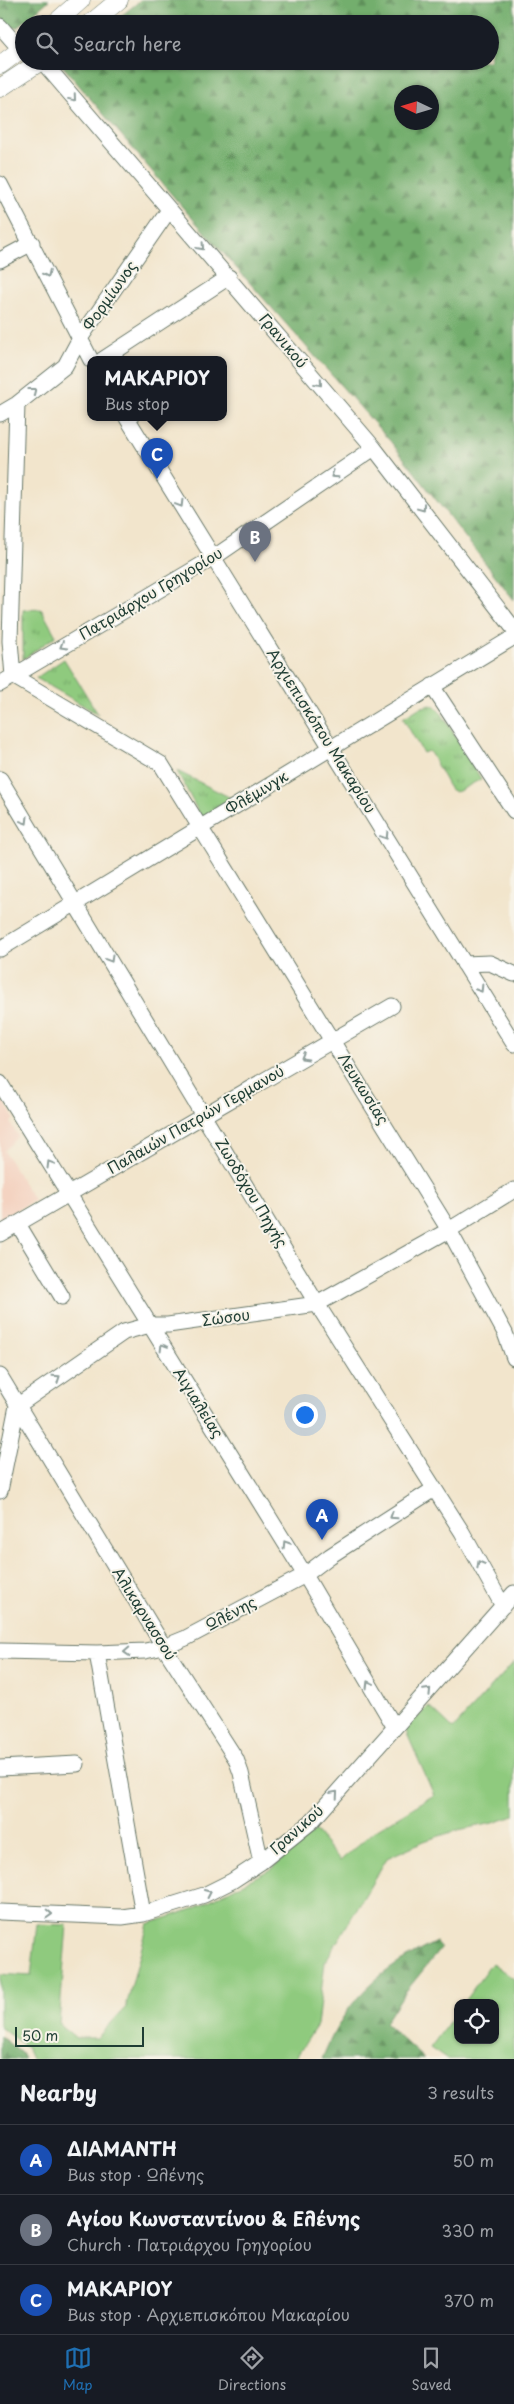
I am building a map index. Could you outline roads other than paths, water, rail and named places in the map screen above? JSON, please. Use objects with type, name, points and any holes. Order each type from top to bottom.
[{"type":"street","points":[[64,15],[81,0]]},
{"type":"street","points":[[101,15],[119,0]]},
{"type":"street","points":[[0,26],[15,41]]},
{"type":"street","points":[[0,65],[15,53]]},
{"type":"street","points":[[0,88],[28,70]]},
{"type":"street","name":"Γρανικού","points":[[50,70],[374,448],[514,628]]},
{"type":"street","points":[[0,184],[89,356]]},
{"type":"street","name":"Φορμίωνος","points":[[0,414],[65,366],[79,340],[169,210]]},
{"type":"street","points":[[0,260],[32,243]]},
{"type":"street","points":[[108,356],[229,277]]},
{"type":"street","points":[[65,366],[87,365]]},
{"type":"street","points":[[6,680],[10,641],[16,404]]},
{"type":"street","name":"Αρχιεπισκόπου Μακαρίου","points":[[129,421],[514,1044]]},
{"type":"street","name":"Πατριάρχου Γρηγορίου","points":[[6,680],[213,558],[374,448]]},
{"type":"street","name":"Φλέμινγκ","points":[[0,949],[514,637]]},
{"type":"street","name":"Λευκωσίας","points":[[6,680],[161,764],[449,1230],[505,1333],[514,1358]]},
{"type":"street","points":[[432,686],[514,811]]},
{"type":"street","name":"Ζωοδόχου Πηγής","points":[[0,779],[205,1115],[317,1304],[462,1532],[503,1606]]},
{"type":"street","points":[[464,964],[490,963],[514,974]]},
{"type":"street","name":"Παλαιών Πατρών Γερμανού","points":[[0,1234],[392,1006]]},
{"type":"street","name":"Αιγιαλείας","points":[[0,1083],[305,1575],[394,1726]]},
{"type":"street","name":"Σώσου","points":[[17,1406],[124,1332],[150,1325],[168,1325],[317,1304],[449,1230],[514,1190]]},
{"type":"street","points":[[18,1224],[62,1297]]},
{"type":"street","name":"Αλικαρνασσού","points":[[0,1376],[164,1647],[236,1759],[262,1862]]},
{"type":"street","points":[[0,1491],[17,1406]]},
{"type":"street","name":"Ωλένης","points":[[0,1651],[97,1653],[145,1651],[164,1647],[186,1638],[305,1575],[330,1556],[434,1489]]},
{"type":"street","name":"Γρανικού","points":[[0,1912],[122,1917],[143,1914],[204,1896],[262,1862],[311,1822],[394,1726],[454,1663],[514,1593]]},
{"type":"street","points":[[97,1653],[143,1914]]},
{"type":"street","points":[[0,1768],[77,1764]]},
{"type":"place","name":"ΜΑΚΑΡΙΟΥ","points":[[157,479]]},
{"type":"place","name":"Αγίου Κωνσταντίνου & Ελένης","points":[[255,562]]},
{"type":"place","name":"ΔΙΑΜΑΝΤΗ","points":[[322,1540]]}]
